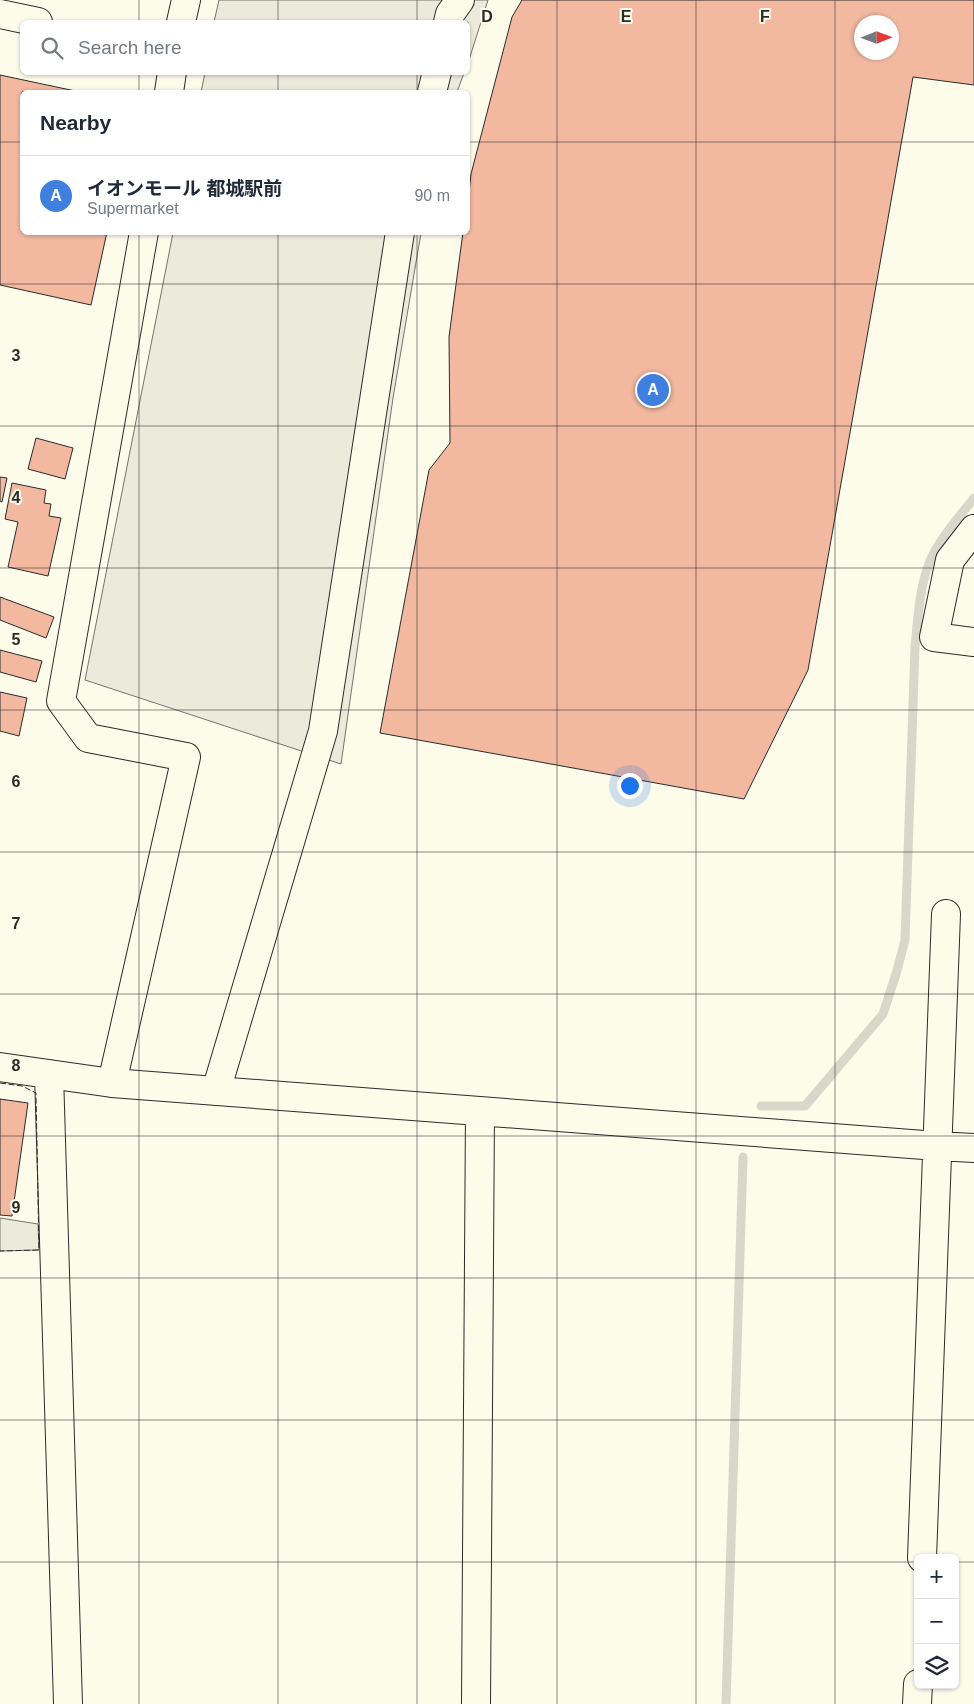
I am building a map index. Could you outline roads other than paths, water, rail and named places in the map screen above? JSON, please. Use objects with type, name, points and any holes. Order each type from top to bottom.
[{"type":"street","points":[[181,20],[186,0]]},
{"type":"street","points":[[448,20],[450,14],[460,0]]},
{"type":"street","points":[[0,14],[28,20]]},
{"type":"street","points":[[169,90],[172,75]]},
{"type":"street","points":[[432,90],[436,75]]},
{"type":"street","points":[[112,1083],[186,757],[88,738],[61,701],[143,235]]},
{"type":"street","points":[[216,1091],[323,731],[400,235]]},
{"type":"street","points":[[974,529],[950,560],[934,638],[974,642]]},
{"type":"street","points":[[922,1554],[946,914]]},
{"type":"street","points":[[0,1067],[112,1083],[974,1148]]},
{"type":"street","points":[[49,1074],[68,1704]]},
{"type":"street","points":[[476,1704],[480,1111]]},
{"type":"street","points":[[917,1704],[918,1689]]},
{"type":"waterway","points":[[761,1106],[805,1106],[883,1014],[905,940],[915,647],[921,594],[928,567],[939,544],[974,498]]},
{"type":"waterway","points":[[726,1704],[743,1157]]},
{"type":"place","name":"イオンモール 都城駅前","points":[[653,390]]}]
